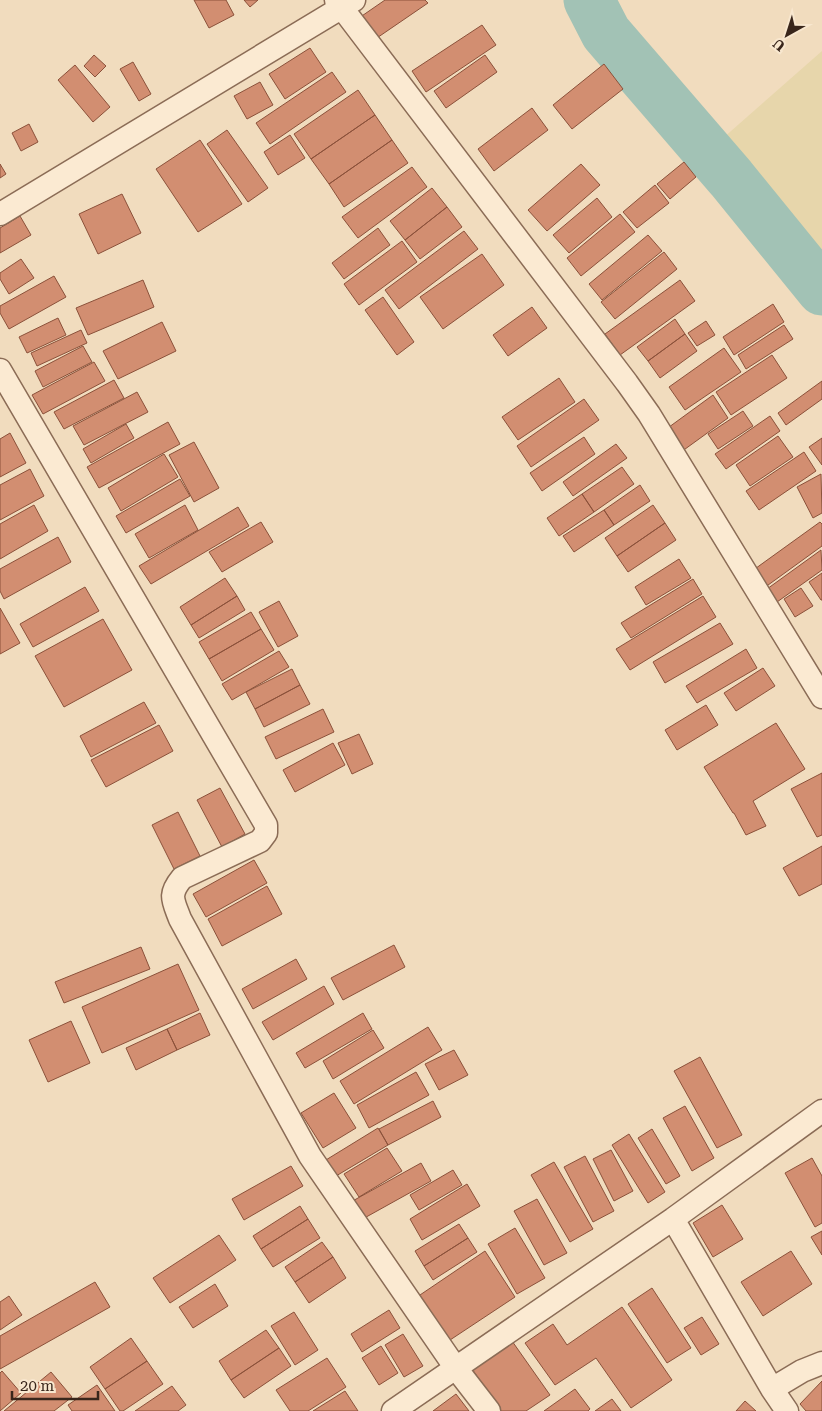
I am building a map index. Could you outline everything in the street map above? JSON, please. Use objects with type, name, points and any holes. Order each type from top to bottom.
[{"type":"street","points":[[0,214],[344,3],[654,422],[822,697]]},
{"type":"street","points":[[0,370],[266,825],[266,833],[260,841],[182,878],[174,888],[173,900],[180,919],[310,1156],[455,1367],[489,1411]]},
{"type":"street","points":[[392,1411],[673,1219],[822,1111]]},
{"type":"street","points":[[673,1219],[772,1389],[787,1411]]},
{"type":"street","points":[[772,1389],[802,1371],[822,1362]]},
{"type":"shaded area","points":[[822,51],[822,253],[722,139]]},
{"type":"building","points":[[194,0],[226,0],[234,15],[209,28]]},
{"type":"building","points":[[244,0],[258,0],[250,7]]},
{"type":"building","points":[[385,0],[425,0],[428,3],[371,42],[356,20]]},
{"type":"building","points":[[482,25],[496,45],[426,92],[412,71]]},
{"type":"building","points":[[310,48],[326,72],[285,99],[269,74]]},
{"type":"building","points":[[94,55],[106,66],[95,77],[84,66]]},
{"type":"building","points":[[485,55],[497,72],[446,108],[434,91]]},
{"type":"building","points":[[133,62],[151,94],[139,101],[120,69]]},
{"type":"building","points":[[604,64],[623,89],[572,129],[553,105]]},
{"type":"building","points":[[75,65],[110,107],[93,122],[58,80]]},
{"type":"building","points":[[332,72],[346,92],[270,144],[256,123]]},
{"type":"building","points":[[260,82],[273,105],[247,119],[234,96]]},
{"type":"building","points":[[358,90],[375,115],[311,159],[294,134]]},
{"type":"building","points":[[532,108],[548,130],[494,171],[478,149]]},
{"type":"building","points":[[375,115],[392,140],[329,184],[311,159]]},
{"type":"building","points":[[29,124],[38,142],[21,151],[12,133]]},
{"type":"building","points":[[227,130],[268,188],[248,202],[207,144]]},
{"type":"building","points":[[290,135],[305,158],[278,175],[264,152]]},
{"type":"building","points":[[200,140],[242,204],[198,232],[156,169]]},
{"type":"building","points":[[392,140],[408,163],[344,207],[329,184]]},
{"type":"building","points":[[684,162],[696,177],[670,199],[657,184]]},
{"type":"building","points":[[0,164],[6,174],[0,178]]},
{"type":"building","points":[[581,164],[600,185],[547,231],[528,210]]},
{"type":"building","points":[[412,167],[427,187],[358,238],[342,217]]},
{"type":"building","points":[[655,185],[669,203],[637,228],[623,212]]},
{"type":"building","points":[[432,188],[447,207],[405,240],[390,221]]},
{"type":"building","points":[[122,194],[141,233],[98,254],[79,214]]},
{"type":"building","points":[[597,198],[612,217],[569,253],[553,235]]},
{"type":"building","points":[[447,207],[462,227],[420,259],[405,240]]},
{"type":"building","points":[[620,214],[635,232],[581,276],[567,258]]},
{"type":"building","points":[[20,216],[31,235],[0,253],[0,228]]},
{"type":"building","points":[[378,228],[390,245],[344,279],[332,263]]},
{"type":"building","points":[[464,231],[478,249],[399,309],[385,290]]},
{"type":"building","points":[[648,235],[662,251],[602,300],[589,284]]},
{"type":"building","points":[[402,241],[417,262],[359,305],[344,284]]},
{"type":"building","points":[[664,252],[677,269],[615,319],[601,302]]},
{"type":"building","points":[[482,254],[504,285],[443,329],[420,297]]},
{"type":"building","points":[[21,259],[34,278],[9,294],[0,279],[0,273]]},
{"type":"building","points":[[54,276],[66,297],[9,329],[0,313],[0,306]]},
{"type":"building","points":[[143,280],[154,307],[88,335],[76,308]]},
{"type":"building","points":[[680,280],[695,301],[620,355],[605,334]]},
{"type":"building","points":[[383,297],[414,342],[397,355],[365,310]]},
{"type":"building","points":[[773,304],[784,322],[734,355],[723,337]]},
{"type":"building","points":[[532,307],[547,328],[508,356],[493,335]]},
{"type":"building","points":[[58,318],[66,335],[27,353],[19,337]]},
{"type":"building","points":[[675,319],[685,334],[648,361],[637,347]]},
{"type":"building","points":[[706,321],[715,335],[697,346],[688,333]]},
{"type":"building","points":[[162,322],[176,351],[118,379],[103,351]]},
{"type":"building","points":[[784,325],[793,339],[746,369],[738,355]]},
{"type":"building","points":[[81,330],[87,343],[37,366],[31,353]]},
{"type":"building","points":[[685,334],[697,351],[660,378],[648,361]]},
{"type":"building","points":[[83,346],[92,362],[43,387],[35,371]]},
{"type":"building","points":[[724,348],[741,372],[685,410],[669,387]]},
{"type":"building","points":[[772,355],[787,378],[731,415],[716,392]]},
{"type":"building","points":[[94,362],[105,381],[43,414],[32,395]]},
{"type":"building","points":[[559,378],[575,402],[518,440],[502,417]]},
{"type":"building","points":[[114,380],[124,398],[64,429],[54,412]]},
{"type":"building","points":[[822,381],[822,399],[786,425],[778,413]]},
{"type":"building","points":[[137,392],[148,412],[84,445],[73,426]]},
{"type":"building","points":[[713,395],[728,418],[681,452],[665,430]]},
{"type":"building","points":[[584,399],[599,420],[531,467],[517,446]]},
{"type":"building","points":[[743,411],[753,426],[718,449],[708,434]]},
{"type":"building","points":[[770,416],[780,431],[726,469],[715,454]]},
{"type":"building","points":[[168,422],[180,444],[99,488],[87,467]]},
{"type":"building","points":[[126,424],[134,438],[91,463],[83,449]]},
{"type":"building","points":[[10,433],[26,463],[0,477],[0,439]]},
{"type":"building","points":[[778,436],[793,457],[750,486],[736,465]]},
{"type":"building","points":[[584,437],[595,454],[542,491],[530,473]]},
{"type":"building","points":[[822,438],[822,465],[809,447]]},
{"type":"building","points":[[194,442],[219,488],[194,502],[169,455]]},
{"type":"building","points":[[616,444],[627,458],[573,496],[563,482]]},
{"type":"building","points":[[804,452],[816,471],[759,510],[746,491]]},
{"type":"building","points":[[164,454],[178,477],[121,511],[108,488]]},
{"type":"building","points":[[622,467],[634,484],[594,512],[582,494]]},
{"type":"building","points":[[30,469],[44,496],[0,520],[0,485]]},
{"type":"building","points":[[821,474],[822,513],[813,518],[797,487]]},
{"type":"building","points":[[180,479],[190,496],[126,533],[116,516]]},
{"type":"building","points":[[640,485],[650,501],[614,525],[604,510]]},
{"type":"building","points":[[582,494],[594,512],[559,536],[547,518]]},
{"type":"building","points":[[34,505],[48,531],[0,559],[0,524]]},
{"type":"building","points":[[185,505],[198,530],[149,558],[135,534]]},
{"type":"building","points":[[653,505],[665,523],[617,556],[605,538]]},
{"type":"building","points":[[238,507],[249,526],[151,584],[139,566]]},
{"type":"building","points":[[604,510],[614,525],[574,552],[563,536]]},
{"type":"building","points":[[261,522],[273,542],[222,572],[209,552]]},
{"type":"building","points":[[820,522],[822,524],[822,546],[764,588],[752,571]]},
{"type":"building","points":[[665,523],[676,540],[628,572],[617,556]]},
{"type":"building","points":[[58,537],[71,562],[4,599],[0,591],[0,569]]},
{"type":"building","points":[[821,550],[822,570],[777,602],[767,589]]},
{"type":"building","points":[[679,559],[691,578],[646,605],[635,587]]},
{"type":"building","points":[[822,573],[822,600],[821,600],[809,582]]},
{"type":"building","points":[[225,578],[237,596],[191,625],[180,607]]},
{"type":"building","points":[[693,579],[702,594],[631,638],[621,623]]},
{"type":"building","points":[[85,587],[99,611],[33,647],[20,624]]},
{"type":"building","points":[[801,588],[813,606],[795,617],[784,599]]},
{"type":"building","points":[[237,596],[245,610],[199,638],[191,625]]},
{"type":"building","points":[[703,596],[716,617],[630,670],[616,649]]},
{"type":"building","points":[[279,601],[298,636],[278,647],[259,612]]},
{"type":"building","points":[[0,608],[20,643],[0,654]]},
{"type":"building","points":[[251,612],[261,629],[209,659],[199,642]]},
{"type":"building","points":[[103,619],[132,670],[64,707],[35,656]]},
{"type":"building","points":[[720,623],[733,644],[665,683],[653,662]]},
{"type":"building","points":[[261,629],[274,650],[222,681],[209,659]]},
{"type":"building","points":[[746,649],[757,668],[697,703],[686,686]]},
{"type":"building","points":[[279,651],[289,667],[232,700],[222,684]]},
{"type":"building","points":[[763,668],[775,686],[736,711],[724,693]]},
{"type":"building","points":[[292,669],[300,685],[255,709],[246,692]]},
{"type":"building","points":[[300,685],[310,704],[264,727],[255,709]]},
{"type":"building","points":[[144,702],[156,723],[91,757],[80,736]]},
{"type":"building","points":[[706,705],[718,725],[677,750],[665,730]]},
{"type":"building","points":[[323,709],[334,732],[276,759],[265,737]]},
{"type":"building","points":[[776,723],[805,769],[753,801],[766,826],[746,835],[704,767]]},
{"type":"building","points":[[159,725],[173,751],[106,787],[91,760]]},
{"type":"building","points":[[359,734],[373,764],[352,774],[338,743]]},
{"type":"building","points":[[333,743],[345,765],[295,792],[283,770]]},
{"type":"building","points":[[822,773],[822,835],[817,837],[791,789]]},
{"type":"building","points":[[220,788],[245,834],[222,847],[197,800]]},
{"type":"building","points":[[178,812],[200,856],[174,869],[152,825]]},
{"type":"building","points":[[822,846],[822,884],[799,896],[783,868]]},
{"type":"building","points":[[254,860],[267,883],[206,917],[193,894]]},
{"type":"building","points":[[267,886],[282,914],[222,946],[208,919]]},
{"type":"building","points":[[394,945],[405,967],[343,1000],[331,978]]},
{"type":"building","points":[[141,947],[150,969],[64,1003],[55,982]]},
{"type":"building","points":[[296,959],[307,979],[253,1009],[242,989]]},
{"type":"building","points":[[178,964],[199,1010],[102,1053],[82,1007]]},
{"type":"building","points":[[324,986],[334,1004],[273,1040],[262,1022]]},
{"type":"building","points":[[200,1013],[210,1035],[177,1050],[167,1029]]},
{"type":"building","points":[[363,1013],[372,1029],[305,1068],[296,1053]]},
{"type":"building","points":[[71,1021],[90,1063],[48,1082],[29,1040]]},
{"type":"building","points":[[428,1027],[442,1050],[354,1104],[340,1081]]},
{"type":"building","points":[[167,1029],[177,1050],[136,1070],[126,1048]]},
{"type":"building","points":[[373,1030],[384,1048],[333,1079],[323,1061]]},
{"type":"building","points":[[454,1050],[468,1075],[439,1090],[425,1064]]},
{"type":"building","points":[[700,1057],[742,1135],[717,1148],[674,1071]]},
{"type":"building","points":[[416,1072],[429,1095],[369,1128],[357,1105]]},
{"type":"building","points":[[334,1093],[356,1128],[323,1148],[301,1113]]},
{"type":"building","points":[[433,1101],[441,1117],[388,1145],[379,1129]]},
{"type":"building","points":[[685,1106],[714,1158],[692,1171],[663,1118]]},
{"type":"building","points":[[378,1128],[388,1145],[331,1179],[321,1163]]},
{"type":"building","points":[[652,1129],[680,1176],[666,1184],[638,1138]]},
{"type":"building","points":[[629,1134],[665,1192],[648,1203],[612,1145]]},
{"type":"building","points":[[387,1148],[402,1171],[359,1197],[344,1174]]},
{"type":"building","points":[[611,1150],[633,1191],[614,1201],[593,1159]]},
{"type":"building","points":[[585,1156],[614,1211],[593,1222],[564,1167]]},
{"type":"building","points":[[812,1158],[822,1176],[822,1223],[815,1227],[785,1173]]},
{"type":"building","points":[[554,1162],[593,1229],[570,1242],[531,1175]]},
{"type":"building","points":[[421,1163],[431,1181],[359,1221],[349,1203]]},
{"type":"building","points":[[291,1166],[303,1186],[244,1220],[232,1199]]},
{"type":"building","points":[[453,1170],[462,1185],[419,1210],[410,1195]]},
{"type":"building","points":[[467,1184],[480,1206],[422,1240],[410,1219]]},
{"type":"building","points":[[537,1199],[567,1253],[544,1265],[514,1211]]},
{"type":"building","points":[[722,1205],[743,1239],[713,1257],[693,1223]]},
{"type":"building","points":[[300,1206],[308,1219],[261,1249],[253,1236]]},
{"type":"building","points":[[308,1219],[320,1238],[273,1267],[261,1249]]},
{"type":"building","points":[[459,1224],[468,1238],[424,1266],[415,1251]]},
{"type":"building","points":[[515,1228],[545,1278],[517,1294],[488,1244]]},
{"type":"building","points":[[822,1231],[822,1255],[811,1237]]},
{"type":"building","points":[[219,1235],[236,1260],[170,1303],[153,1278]]},
{"type":"building","points":[[468,1238],[477,1252],[433,1280],[424,1266]]},
{"type":"building","points":[[322,1242],[333,1257],[295,1282],[285,1267]]},
{"type":"building","points":[[485,1251],[515,1297],[447,1342],[417,1297]]},
{"type":"building","points":[[791,1251],[812,1284],[763,1316],[741,1282]]},
{"type":"building","points":[[333,1257],[346,1278],[309,1303],[295,1282]]},
{"type":"building","points":[[95,1282],[110,1307],[0,1369],[0,1336]]},
{"type":"building","points":[[215,1284],[228,1306],[193,1328],[179,1307]]},
{"type":"building","points":[[652,1288],[691,1348],[667,1363],[628,1304]]},
{"type":"building","points":[[9,1296],[22,1315],[0,1330],[0,1302]]},
{"type":"building","points":[[622,1307],[672,1380],[631,1408],[596,1358],[555,1385],[525,1343],[553,1324],[567,1345]]},
{"type":"building","points":[[389,1310],[400,1328],[362,1352],[351,1334]]},
{"type":"building","points":[[294,1312],[318,1350],[295,1365],[271,1326]]},
{"type":"building","points":[[702,1317],[719,1344],[701,1355],[684,1328]]},
{"type":"building","points":[[266,1330],[279,1348],[231,1380],[219,1361]]},
{"type":"building","points":[[403,1334],[423,1366],[404,1377],[385,1345]]},
{"type":"building","points":[[131,1338],[147,1361],[105,1389],[90,1367]]},
{"type":"building","points":[[512,1341],[550,1395],[526,1411],[501,1411],[472,1369]]},
{"type":"building","points":[[381,1346],[398,1373],[379,1385],[362,1358]]},
{"type":"building","points":[[279,1348],[291,1366],[244,1398],[231,1380]]},
{"type":"building","points":[[327,1358],[346,1387],[308,1411],[290,1411],[276,1390]]},
{"type":"building","points":[[147,1361],[163,1384],[123,1411],[120,1411],[105,1389]]},
{"type":"building","points":[[2,1371],[21,1393],[0,1411],[0,1373]]},
{"type":"building","points":[[51,1372],[72,1397],[54,1411],[4,1411]]},
{"type":"building","points":[[822,1381],[822,1411],[806,1411],[800,1404]]},
{"type":"building","points":[[97,1385],[115,1411],[72,1411],[68,1405]]},
{"type":"building","points":[[172,1386],[186,1405],[178,1411],[135,1411]]},
{"type":"building","points":[[575,1389],[590,1409],[588,1411],[544,1411]]},
{"type":"building","points":[[345,1391],[358,1411],[313,1411]]},
{"type":"building","points":[[456,1394],[469,1411],[433,1411]]},
{"type":"building","points":[[612,1399],[621,1411],[595,1411]]},
{"type":"building","points":[[745,1401],[756,1411],[736,1411]]},
{"type":"waterway","points":[[589,0],[606,33],[731,178],[822,290]]}]
